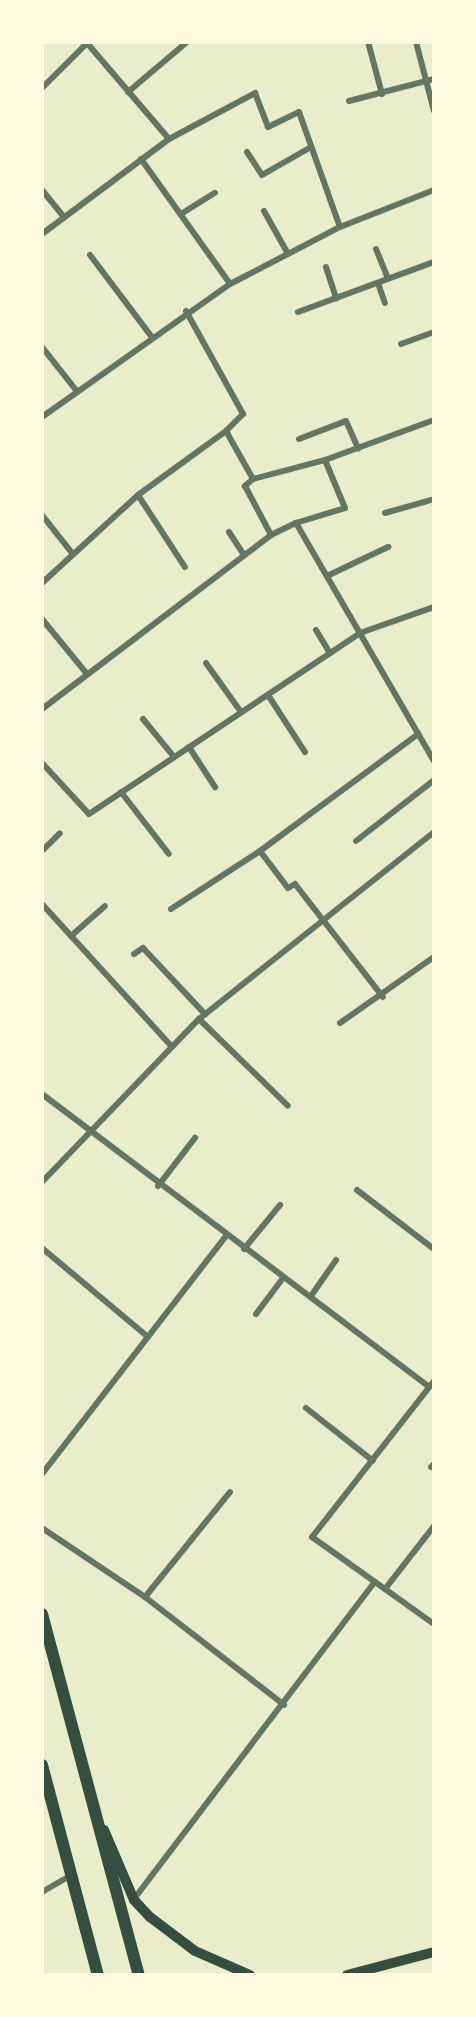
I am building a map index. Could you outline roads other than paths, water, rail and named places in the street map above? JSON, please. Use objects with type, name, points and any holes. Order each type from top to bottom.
[{"type":"main road","points":[[42,1614],[139,1975]]},
{"type":"main road","points":[[42,1765],[98,1975]]},
{"type":"main road","points":[[92,1802],[134,1900],[195,1951],[250,1975]]},
{"type":"main road","points":[[347,1975],[434,1952]]},
{"type":"street","points":[[128,92],[187,42]]},
{"type":"street","points":[[368,42],[382,94]]},
{"type":"street","points":[[416,42],[434,111]]},
{"type":"street","points":[[42,88],[88,43],[169,140]]},
{"type":"street","points":[[349,101],[434,79]]},
{"type":"street","points":[[42,234],[169,140],[255,93],[268,127],[299,112],[340,227]]},
{"type":"street","points":[[247,152],[262,175],[310,147]]},
{"type":"street","points":[[141,159],[230,284]]},
{"type":"street","points":[[42,190],[64,217]]},
{"type":"street","points":[[42,417],[186,311],[230,284],[340,227],[434,190]]},
{"type":"street","points":[[181,214],[215,193]]},
{"type":"street","points":[[264,211],[288,254]]},
{"type":"street","points":[[376,249],[388,279]]},
{"type":"street","points":[[90,255],[151,336]]},
{"type":"street","points":[[298,312],[434,262]]},
{"type":"street","points":[[326,267],[336,298]]},
{"type":"street","points":[[378,283],[385,303]]},
{"type":"street","points":[[42,583],[72,553],[138,495],[226,431],[243,414],[186,311]]},
{"type":"street","points":[[401,344],[434,333]]},
{"type":"street","points":[[42,347],[76,390]]},
{"type":"street","points":[[272,534],[245,486],[254,479],[325,460],[434,420]]},
{"type":"street","points":[[299,439],[346,421],[358,448]]},
{"type":"street","points":[[226,431],[254,479]]},
{"type":"street","points":[[42,709],[272,534],[296,523],[345,508],[325,460]]},
{"type":"street","points":[[138,495],[185,567]]},
{"type":"street","points":[[385,513],[434,499]]},
{"type":"street","points":[[42,515],[72,553]]},
{"type":"street","points":[[296,523],[418,734],[432,753],[434,761]]},
{"type":"street","points":[[229,532],[244,555]]},
{"type":"street","points":[[327,576],[388,547]]},
{"type":"street","points":[[42,763],[89,814],[360,633],[434,607]]},
{"type":"street","points":[[42,619],[87,674]]},
{"type":"street","points":[[316,630],[330,653]]},
{"type":"street","points":[[206,663],[241,712]]},
{"type":"street","points":[[268,694],[305,752]]},
{"type":"street","points":[[143,718],[174,757]]},
{"type":"street","points":[[171,909],[260,851],[418,734]]},
{"type":"street","points":[[189,747],[215,787]]},
{"type":"street","points":[[356,841],[434,780]]},
{"type":"street","points":[[121,792],[169,854]]},
{"type":"street","points":[[42,1182],[202,1016],[322,916],[434,832]]},
{"type":"street","points":[[42,850],[60,833]]},
{"type":"street","points":[[260,851],[288,888],[295,884],[383,996]]},
{"type":"street","points":[[42,904],[171,1046]]},
{"type":"street","points":[[71,936],[105,906]]},
{"type":"street","points":[[134,954],[143,948],[202,1016],[288,1106]]},
{"type":"street","points":[[340,1023],[383,996],[434,957]]},
{"type":"street","points":[[42,1094],[158,1186],[432,1384],[312,1537],[434,1624]]},
{"type":"street","points":[[158,1186],[195,1138]]},
{"type":"street","points":[[357,1190],[434,1249]]},
{"type":"street","points":[[244,1249],[280,1205]]},
{"type":"street","points":[[42,1474],[226,1236]]},
{"type":"street","points":[[42,1248],[148,1337]]},
{"type":"street","points":[[311,1296],[336,1260]]},
{"type":"street","points":[[256,1314],[283,1278]]},
{"type":"street","points":[[306,1408],[373,1461]]},
{"type":"street","points":[[145,1597],[230,1492]]},
{"type":"street","points":[[385,1589],[434,1526]]},
{"type":"street","points":[[42,1528],[145,1597],[284,1705]]},
{"type":"street","points":[[134,1900],[375,1582]]},
{"type":"street","points":[[42,1892],[72,1875]]}]
